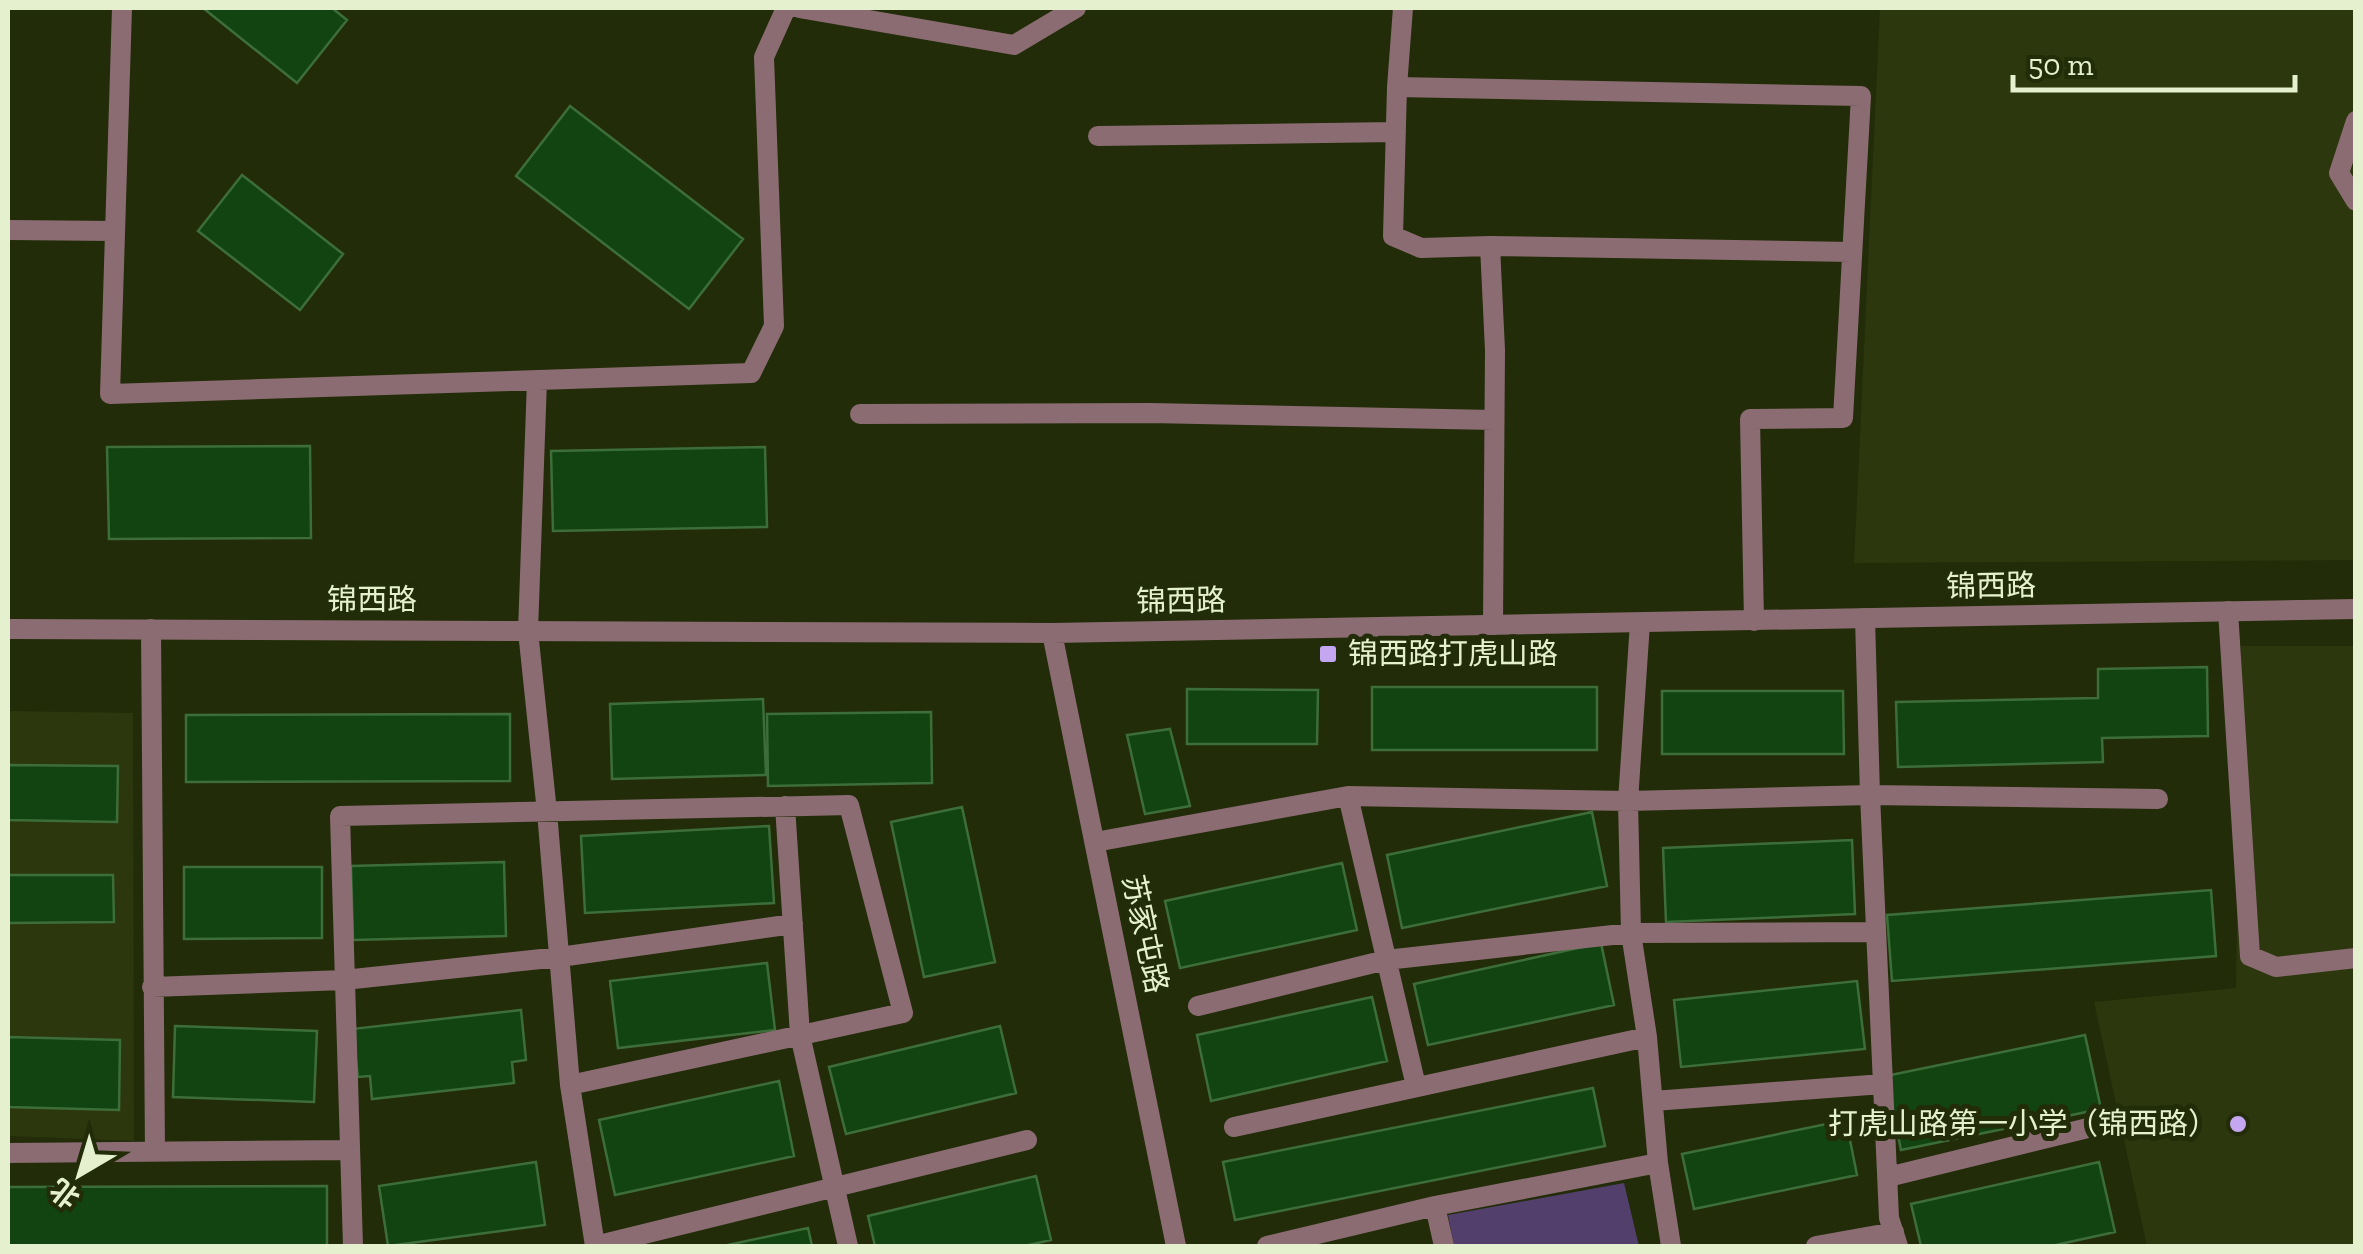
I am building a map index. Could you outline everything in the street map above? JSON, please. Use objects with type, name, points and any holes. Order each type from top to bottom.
[{"type":"street","points":[[122,8],[110,394],[751,374],[774,326],[764,57],[786,8]]},
{"type":"street","points":[[799,8],[1014,45],[1076,8]]},
{"type":"street","points":[[1402,8],[1393,236],[1421,248],[1852,252]]},
{"type":"street","points":[[1397,87],[1861,96],[1843,418],[1750,419],[1754,620]]},
{"type":"street","points":[[2356,121],[2340,173],[2356,201]]},
{"type":"street","points":[[1098,136],[1396,132]]},
{"type":"street","points":[[8,230],[115,232]]},
{"type":"street","points":[[1490,246],[1495,350],[1493,625]]},
{"type":"street","points":[[537,380],[528,631],[570,1085],[595,1246],[1026,1140]]},
{"type":"street","points":[[860,414],[1150,412],[1494,420]]},
{"type":"street","name":"锦西路","points":[[8,628],[1052,634],[2356,608]]},
{"type":"street","points":[[2228,611],[2250,956],[2276,967],[2356,958]]},
{"type":"street","points":[[1816,1246],[1896,1239],[1889,1218],[1865,618]]},
{"type":"street","points":[[1640,623],[1628,802],[1631,933],[1648,1036],[1658,1162],[1671,1246]]},
{"type":"street","points":[[151,629],[155,1152]]},
{"type":"street","name":"苏家屯路","points":[[1052,634],[1176,1246]]},
{"type":"street","points":[[1095,842],[1348,796],[1628,802],[1870,795],[2158,798]]},
{"type":"street","points":[[1348,796],[1416,1086]]},
{"type":"street","points":[[353,1246],[340,816],[849,805],[903,1013],[570,1085]]},
{"type":"street","points":[[785,806],[800,1035],[848,1246]]},
{"type":"street","points":[[152,987],[344,980],[560,957],[792,924]]},
{"type":"street","points":[[1198,1006],[1386,960],[1631,933],[1876,932]]},
{"type":"street","points":[[1234,1127],[1648,1036]]},
{"type":"street","points":[[1653,1100],[1884,1084]]},
{"type":"street","points":[[1888,1176],[2096,1126]]},
{"type":"street","points":[[8,1153],[350,1150]]},
{"type":"street","points":[[1268,1246],[1434,1206],[1658,1162]]},
{"type":"street","points":[[1434,1206],[1444,1246]]},
{"type":"shaded area","points":[[1880,8],[2355,8],[2355,560],[1854,563]]},
{"type":"shaded area","name":"打虎山路第一小学（锦西路）","points":[[2241,646],[2355,646],[2355,1246],[2147,1246],[2094,1002],[2236,988]]},
{"type":"shaded area","points":[[8,711],[133,713],[134,1141],[8,1136]]},
{"type":"shaded area","points":[[1624,1183],[1639,1246],[1454,1246],[1448,1215]]},
{"type":"building","points":[[203,8],[332,8],[347,20],[297,83]]},
{"type":"building","points":[[570,106],[743,239],[689,309],[516,176]]},
{"type":"building","points":[[242,175],[343,254],[300,310],[198,231]]},
{"type":"building","points":[[310,446],[311,538],[109,539],[107,447]]},
{"type":"building","points":[[765,447],[767,527],[553,531],[551,451]]},
{"type":"building","points":[[2207,667],[2208,736],[2102,738],[2103,762],[1898,767],[1896,702],[2098,698],[2098,669]]},
{"type":"building","points":[[1372,687],[1597,687],[1597,750],[1372,750]]},
{"type":"building","points":[[1187,689],[1318,690],[1317,744],[1187,744]]},
{"type":"building","points":[[1662,691],[1843,691],[1844,754],[1662,754]]},
{"type":"building","points":[[763,699],[766,775],[612,779],[610,704]]},
{"type":"building","points":[[931,712],[932,783],[768,786],[767,714]]},
{"type":"building","points":[[510,714],[510,781],[186,782],[186,715]]},
{"type":"building","points":[[1170,729],[1190,806],[1145,814],[1127,735]]},
{"type":"building","points":[[8,765],[118,766],[117,822],[8,820]]},
{"type":"building","points":[[962,807],[995,962],[924,977],[891,822]]},
{"type":"building","points":[[1592,812],[1607,886],[1402,928],[1387,855]]},
{"type":"building","points":[[769,826],[774,903],[585,913],[581,836]]},
{"type":"building","points":[[1852,840],[1855,914],[1666,922],[1663,848]]},
{"type":"building","points":[[504,862],[506,936],[353,940],[351,866]]},
{"type":"building","points":[[1342,863],[1357,930],[1180,968],[1165,901]]},
{"type":"building","points":[[184,867],[322,867],[322,938],[184,939]]},
{"type":"building","points":[[8,875],[113,875],[114,922],[8,923]]},
{"type":"building","points":[[2211,890],[2216,956],[1892,981],[1887,915]]},
{"type":"building","points":[[1601,943],[1614,1005],[1428,1045],[1414,984]]},
{"type":"building","points":[[767,963],[775,1030],[618,1048],[610,981]]},
{"type":"building","points":[[1857,981],[1865,1049],[1681,1067],[1674,1000]]},
{"type":"building","points":[[1372,997],[1387,1061],[1211,1101],[1197,1035]]},
{"type":"building","points":[[521,1010],[526,1060],[512,1062],[514,1083],[372,1099],[370,1076],[358,1077],[352,1029]]},
{"type":"building","points":[[175,1026],[317,1031],[314,1102],[173,1097]]},
{"type":"building","points":[[1000,1026],[1016,1093],[846,1134],[829,1067]]},
{"type":"building","points":[[2085,1035],[2101,1109],[1901,1150],[1886,1076]]},
{"type":"building","points":[[8,1037],[120,1040],[119,1110],[8,1107]]},
{"type":"building","points":[[779,1081],[794,1156],[615,1195],[599,1120]]},
{"type":"building","points":[[1593,1088],[1605,1146],[1235,1220],[1223,1162]]},
{"type":"building","points":[[1846,1120],[1857,1175],[1694,1209],[1682,1154]]},
{"type":"building","points":[[536,1162],[545,1225],[388,1246],[379,1186]]},
{"type":"building","points":[[2099,1162],[2115,1232],[2051,1246],[1921,1246],[1911,1204]]},
{"type":"building","points":[[1036,1176],[1051,1240],[1024,1246],[875,1246],[868,1216]]},
{"type":"building","points":[[327,1186],[327,1246],[8,1246],[8,1187]]},
{"type":"building","points":[[808,1228],[812,1246],[723,1246]]},
{"type":"place","name":"锦西路打虎山路","points":[[1328,654]]},
{"type":"place","name":"打虎山路第一小学（锦西路）","points":[[2238,1124]]}]
